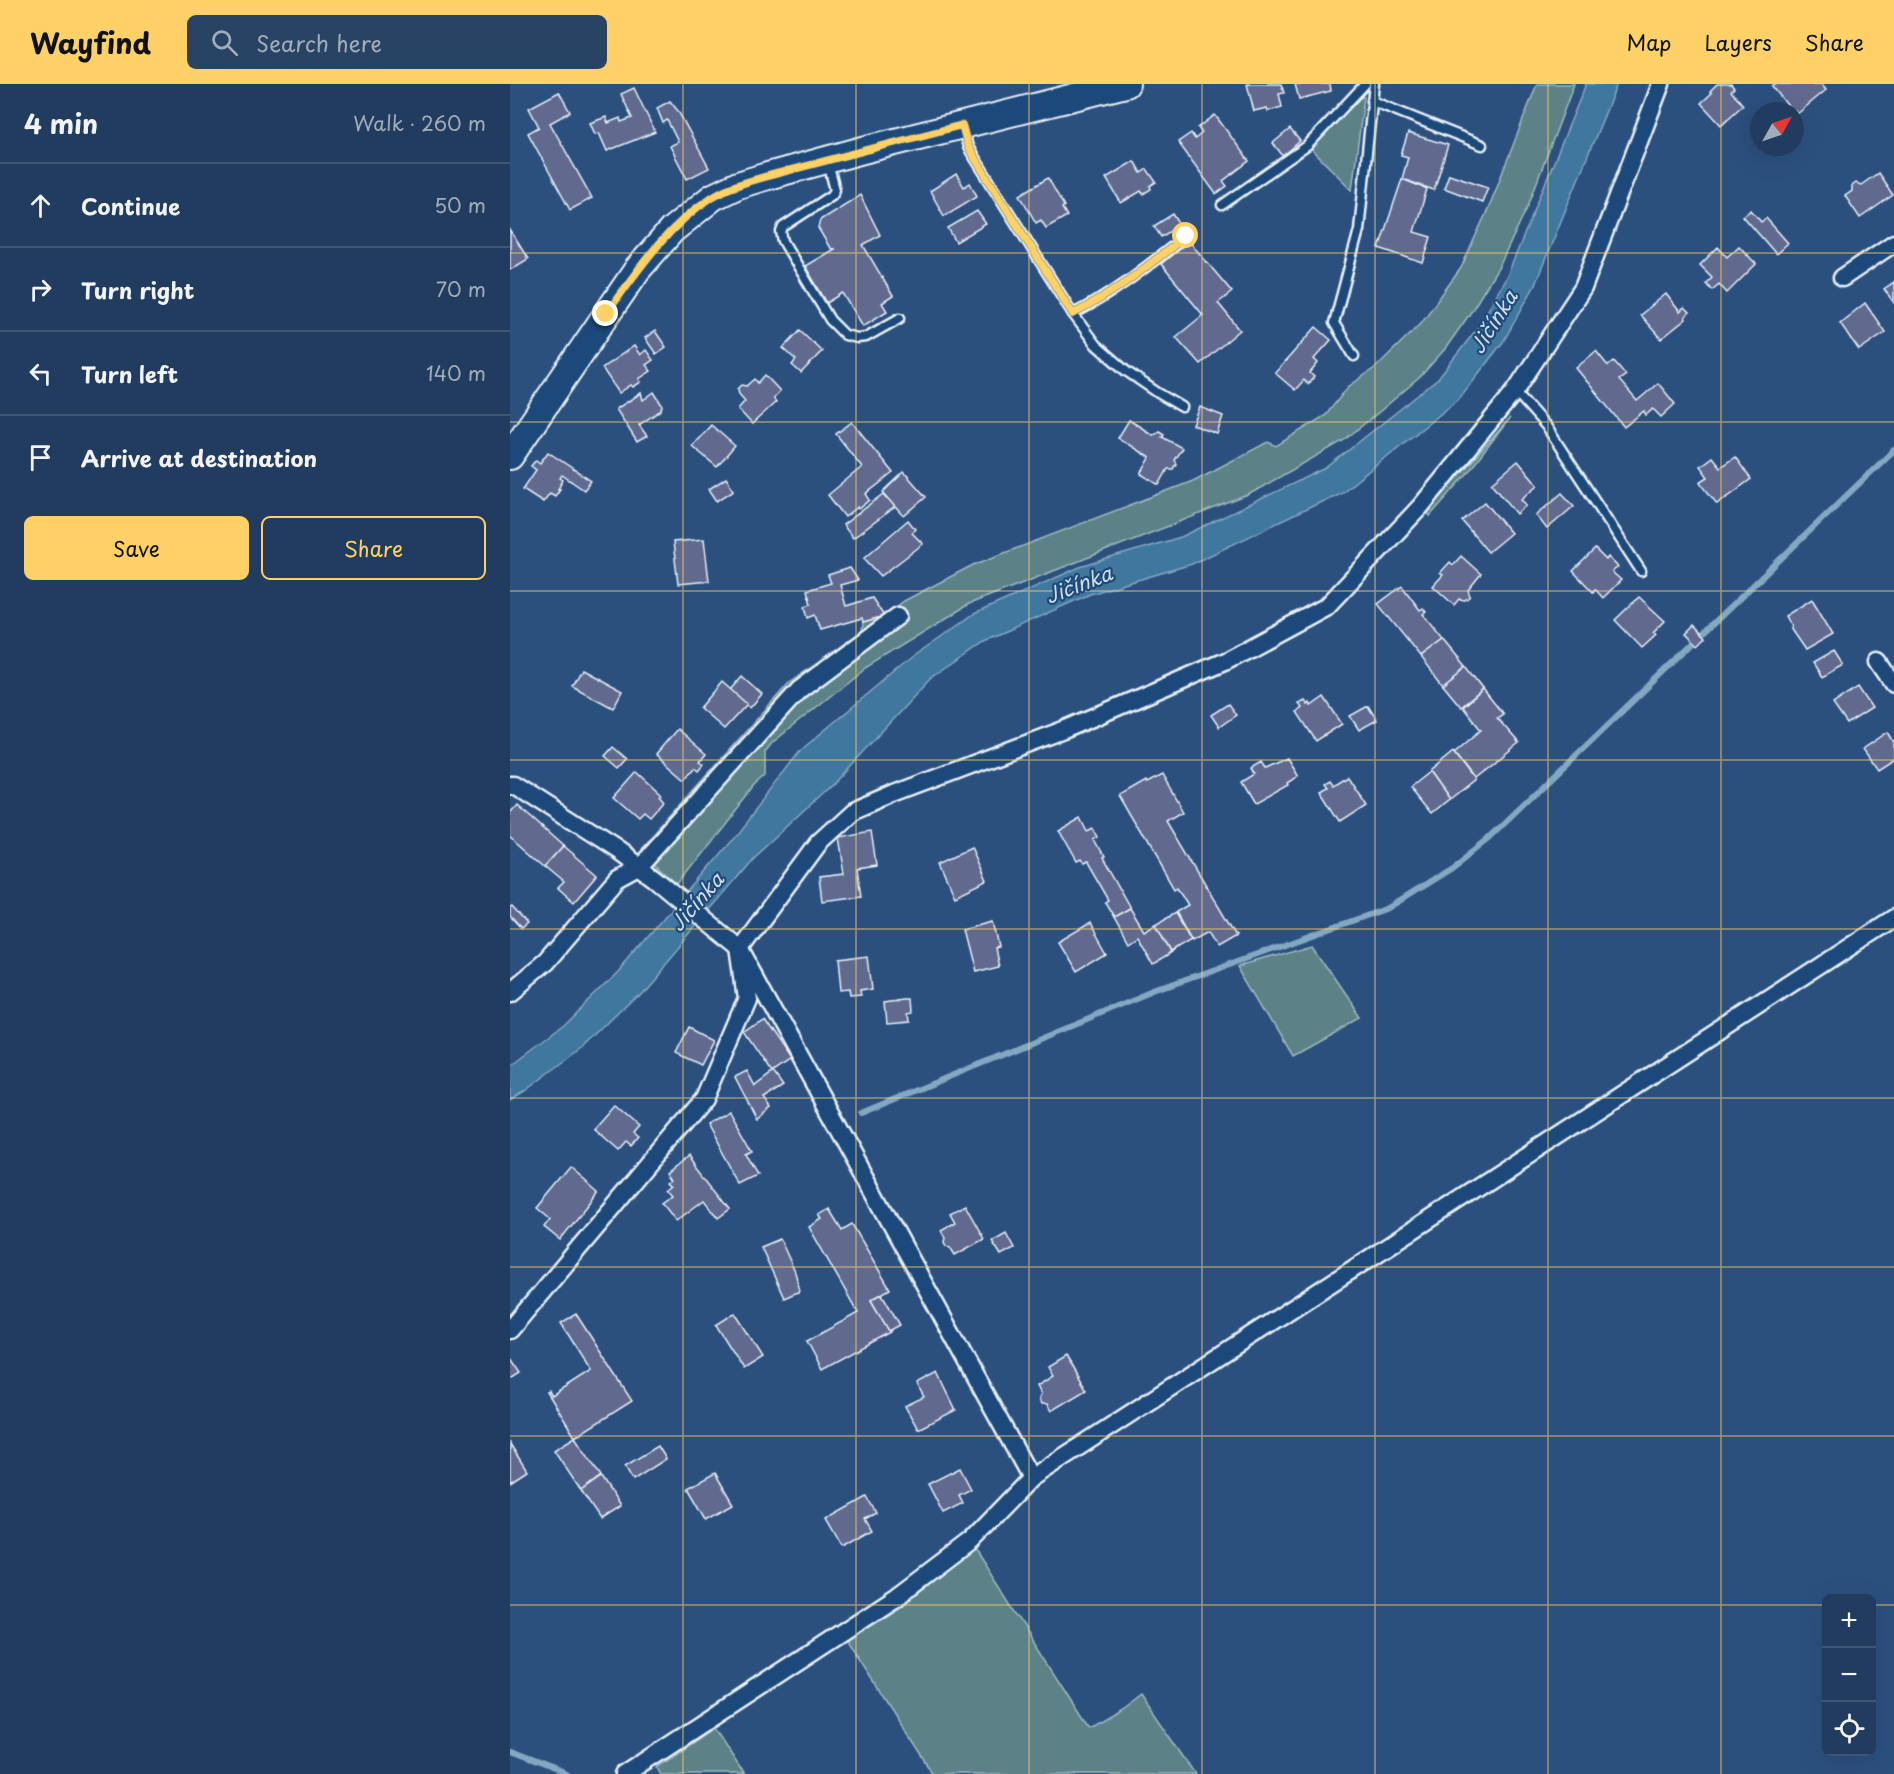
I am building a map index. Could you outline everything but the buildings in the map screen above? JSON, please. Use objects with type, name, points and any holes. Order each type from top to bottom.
[{"type":"main road","points":[[510,456],[637,270],[672,230],[713,197],[738,184],[1126,84]]},
{"type":"street","points":[[510,1330],[704,1099],[747,998],[740,949],[818,843],[852,812],[886,803],[1214,666],[1327,606],[1421,506],[1515,391],[1583,288],[1661,84]]},
{"type":"street","points":[[1842,278],[1894,243]]},
{"type":"street","points":[[510,992],[545,963],[617,879],[639,867],[799,690],[898,616]]},
{"type":"street","points":[[1879,662],[1894,684]]},
{"type":"street","points":[[510,785],[513,784],[617,851],[654,878],[740,949],[1031,1478]]},
{"type":"street","points":[[625,1774],[896,1597],[970,1541],[1031,1478],[1894,918]]},
{"type":"lane","points":[[1222,205],[1307,146],[1365,84]]},
{"type":"lane","points":[[1354,356],[1334,323],[1359,230],[1374,84]]},
{"type":"lane","points":[[1372,100],[1482,145]]},
{"type":"lane","points":[[962,125],[968,147],[1073,314],[1096,345],[1126,370],[1182,407]]},
{"type":"lane","points":[[827,160],[835,190],[832,195],[783,227],[781,232],[783,241],[831,320],[844,335],[857,338],[866,337],[900,318]]},
{"type":"lane","points":[[1073,314],[1098,301],[1132,278],[1186,236]]},
{"type":"lane","points":[[1515,391],[1546,426],[1641,571]]},
{"type":"green space","points":[[1537,84],[1574,84],[1529,203],[1500,265],[1445,349],[1419,378],[1343,441],[1248,495],[969,604],[865,668],[772,743],[765,752],[765,776],[754,786],[677,884],[641,849],[789,683],[862,631],[863,622],[884,616],[904,601],[973,565],[1193,481],[1268,442],[1276,446],[1326,415],[1348,387],[1376,367],[1421,323],[1461,268],[1489,207]]},
{"type":"green space","points":[[1364,97],[1352,190],[1311,149],[1359,98]]},
{"type":"green space","points":[[1510,418],[1466,475],[1430,516],[1427,512]]},
{"type":"green space","points":[[1312,945],[1362,1018],[1293,1056],[1240,966]]},
{"type":"green space","points":[[974,1548],[1089,1728],[1141,1694],[1196,1774],[933,1774],[847,1640],[903,1605]]},
{"type":"green space","points":[[714,1728],[744,1774],[661,1774],[657,1767]]},
{"type":"water","name":"Jičínka","points":[[1586,84],[1617,84],[1534,287],[1503,342],[1458,400],[1342,492],[1192,564],[1090,594],[985,641],[930,679],[834,783],[753,858],[639,992],[582,1048],[510,1100],[510,1066],[563,1026],[618,972],[731,840],[801,750],[912,657],[974,614],[1080,567],[1181,537],[1326,468],[1438,379],[1479,326],[1508,274]]},
{"type":"waterway","points":[[861,1113],[1157,991],[1388,908],[1452,868],[1489,839],[1894,450]]},
{"type":"waterway","points":[[510,1752],[567,1774]]},
{"type":"route","points":[[606,314],[637,270],[672,230],[713,197],[738,184],[962,125],[968,147],[1073,314],[1098,301],[1132,278],[1186,236]]}]
